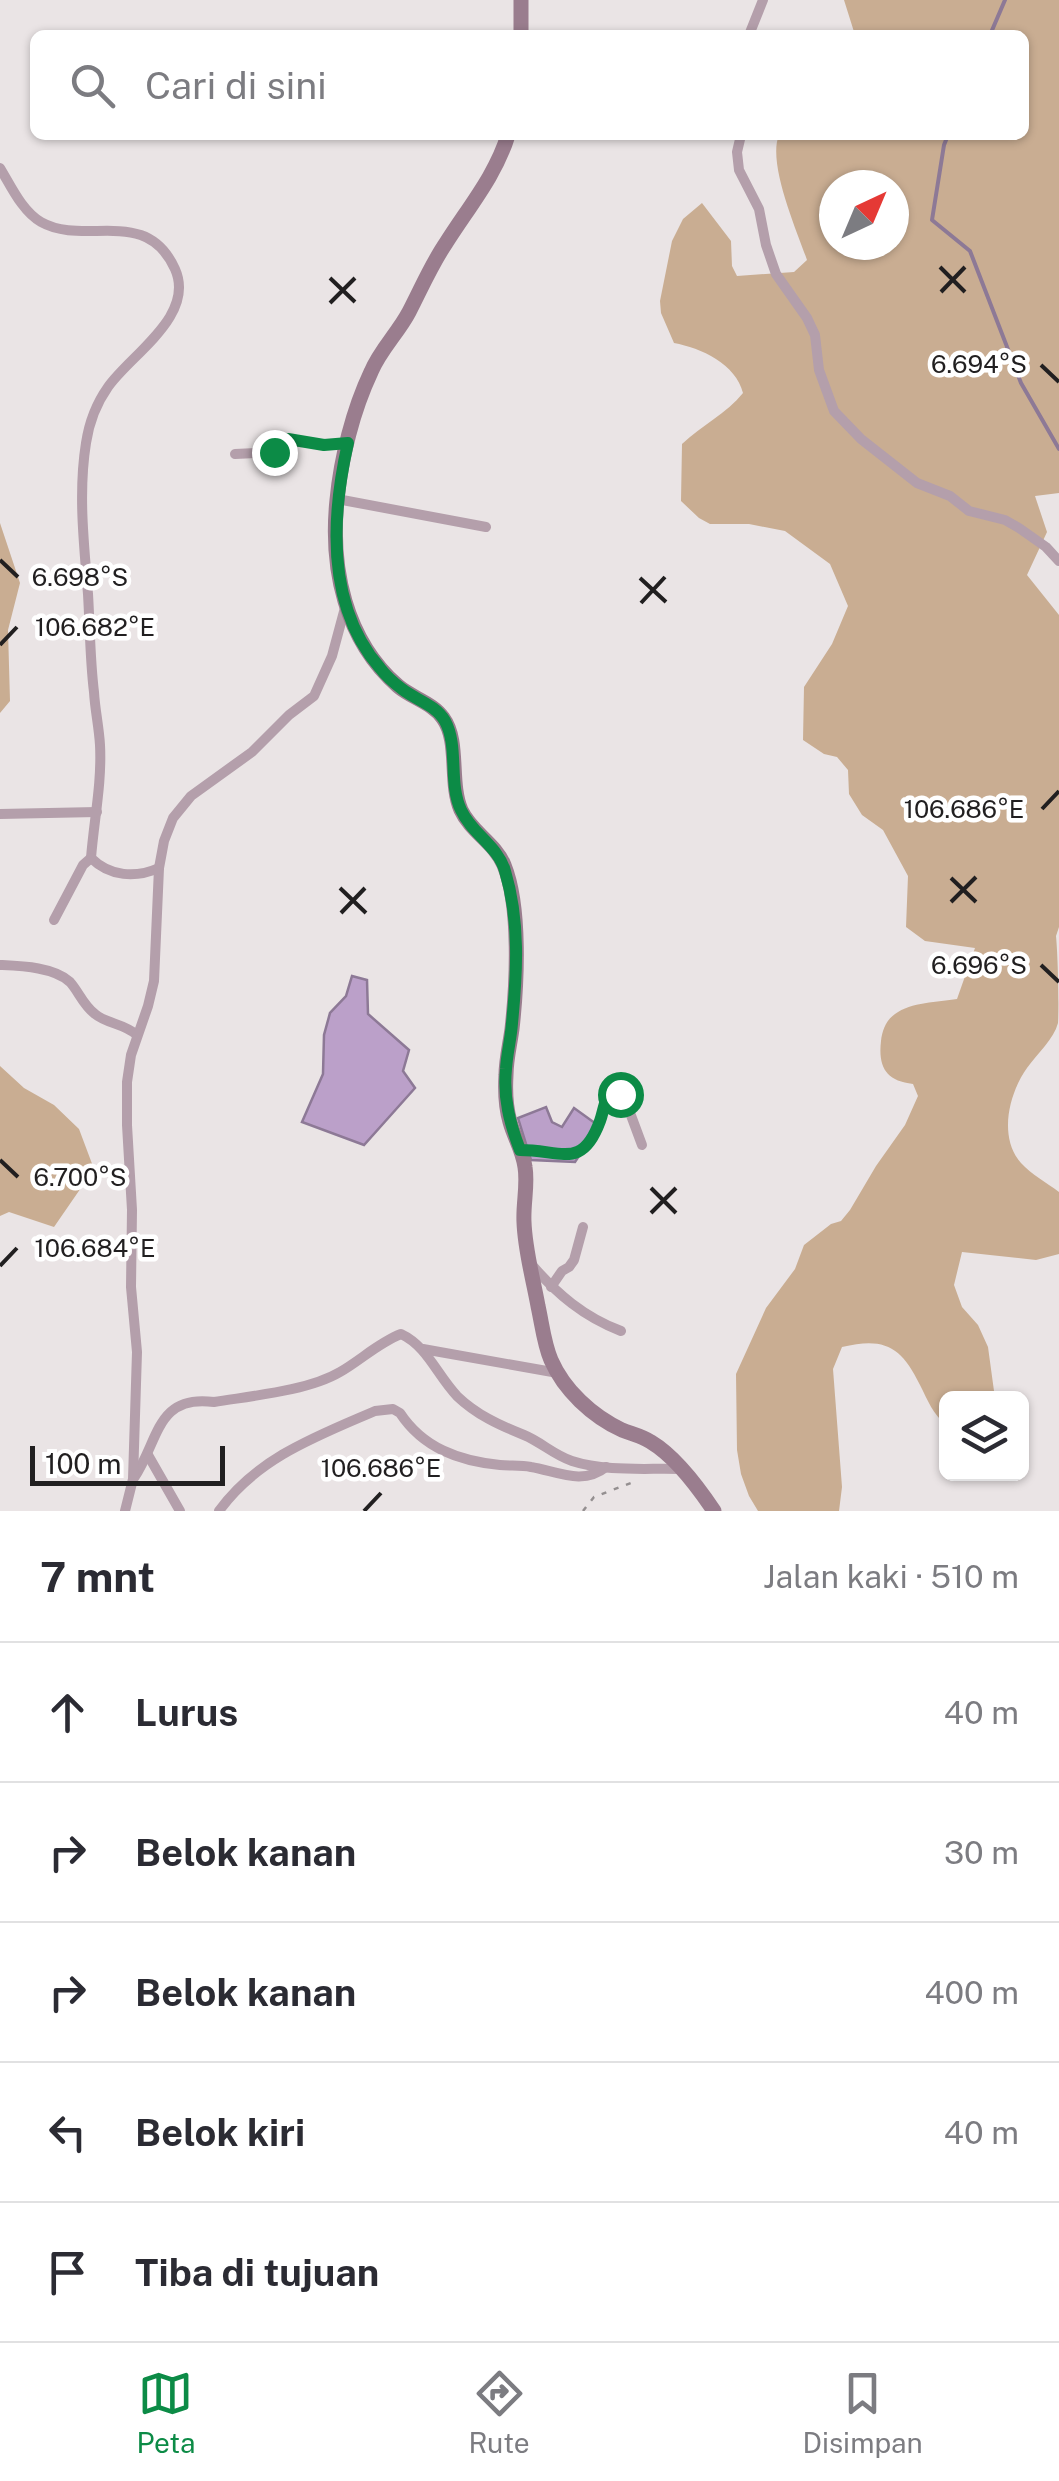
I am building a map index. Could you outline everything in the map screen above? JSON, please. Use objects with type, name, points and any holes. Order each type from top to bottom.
[{"type":"main road","points":[[521,0],[521,30]]},
{"type":"main road","points":[[506,140],[494,171],[435,260],[406,316],[370,372],[348,443],[337,498],[336,556],[351,622],[364,648],[400,688],[443,718],[461,810],[504,867],[512,902],[516,952],[506,1091],[510,1122],[526,1169],[524,1216],[528,1260],[548,1355],[572,1392],[620,1429],[652,1442],[714,1511]]},
{"type":"street","points":[[750,30],[763,0]]},
{"type":"street","points":[[740,140],[739,170],[759,209],[776,274],[815,334],[819,370],[834,412],[917,483],[950,496],[969,511],[1019,528],[1059,560]]},
{"type":"street","points":[[0,168],[21,202],[43,223],[73,230],[139,234],[158,246],[178,276],[172,315],[106,389],[89,427],[84,455],[82,529],[100,743],[97,812],[92,858],[83,865],[54,920]]},
{"type":"street","points":[[235,454],[275,452],[288,439],[324,445],[348,443]]},
{"type":"street","points":[[337,498],[486,527]]},
{"type":"street","points":[[125,1511],[133,1479],[137,1352],[131,1287],[132,1210],[126,1098],[128,1068],[154,981],[159,868],[164,841],[179,808],[191,796],[252,752],[318,691],[336,646],[346,604]]},
{"type":"street","points":[[0,814],[97,812]]},
{"type":"street","points":[[92,858],[129,876],[159,868]]},
{"type":"street","points":[[0,965],[60,976],[99,1017],[122,1024],[138,1035]]},
{"type":"street","points":[[520,1150],[574,1155],[584,1150],[598,1126],[606,1096],[612,1091],[620,1094],[629,1110],[642,1145]]},
{"type":"street","points":[[551,1287],[574,1260],[582,1227]]},
{"type":"street","points":[[528,1260],[551,1287],[588,1316],[621,1331]]},
{"type":"street","points":[[133,1479],[148,1455],[156,1430],[177,1407],[187,1402],[214,1402],[302,1386],[337,1374],[400,1334],[423,1349],[558,1373]]},
{"type":"street","points":[[423,1349],[438,1374],[460,1398],[490,1421],[574,1462],[680,1469]]},
{"type":"street","points":[[219,1511],[238,1489],[289,1450],[385,1409],[400,1413],[412,1432],[439,1449],[474,1462],[527,1466],[573,1476],[595,1474],[606,1467]]},
{"type":"street","points":[[148,1455],[180,1511]]},
{"type":"path","points":[[583,1511],[594,1497],[663,1468]]},
{"type":"shaded area","points":[[844,0],[1059,0],[1059,493],[1035,496],[1047,532],[1027,575],[1059,615],[1058,1023],[1015,1090],[1008,1128],[1021,1163],[1059,1192],[1059,1254],[1036,1260],[962,1252],[954,1285],[962,1307],[978,1325],[988,1347],[994,1391],[939,1391],[939,1417],[898,1353],[880,1344],[842,1347],[833,1369],[842,1487],[839,1511],[758,1511],[741,1474],[737,1450],[736,1374],[766,1308],[795,1269],[804,1245],[841,1221],[850,1210],[905,1125],[918,1096],[913,1084],[896,1080],[886,1071],[881,1058],[883,1030],[895,1014],[909,1007],[957,999],[975,948],[925,941],[906,927],[908,876],[883,830],[862,815],[849,794],[848,770],[837,757],[824,754],[803,740],[804,687],[832,644],[848,606],[830,564],[785,531],[749,524],[710,524],[681,501],[682,444],[743,393],[733,374],[716,359],[674,343],[660,301],[672,241],[683,219],[702,203],[731,241],[732,266],[737,276],[794,272],[807,260],[777,162],[778,140],[1029,140],[1029,30],[853,30]]},
{"type":"shaded area","points":[[0,523],[20,583],[8,630],[10,701],[0,713]]},
{"type":"shaded area","points":[[352,976],[367,980],[368,1014],[409,1050],[403,1071],[415,1088],[364,1145],[302,1122],[323,1074],[324,1035],[330,1013],[346,996]]},
{"type":"shaded area","points":[[0,1066],[24,1088],[54,1105],[79,1129],[94,1169],[54,1227],[9,1212],[0,1216]]},
{"type":"shaded area","points":[[546,1107],[552,1122],[562,1127],[574,1108],[599,1126],[575,1162],[531,1160],[518,1118]]},
{"type":"waterway","points":[[992,30],[1005,0]]},
{"type":"waterway","points":[[946,140],[932,220],[970,251],[1021,383],[1059,449]]},
{"type":"route","points":[[274,452],[288,439],[324,445],[348,443],[335,524],[339,576],[351,622],[380,668],[400,688],[443,718],[461,810],[504,867],[512,902],[516,952],[506,1091],[510,1122],[520,1150],[574,1155],[584,1150],[598,1126],[606,1096],[612,1091],[620,1094]]}]
